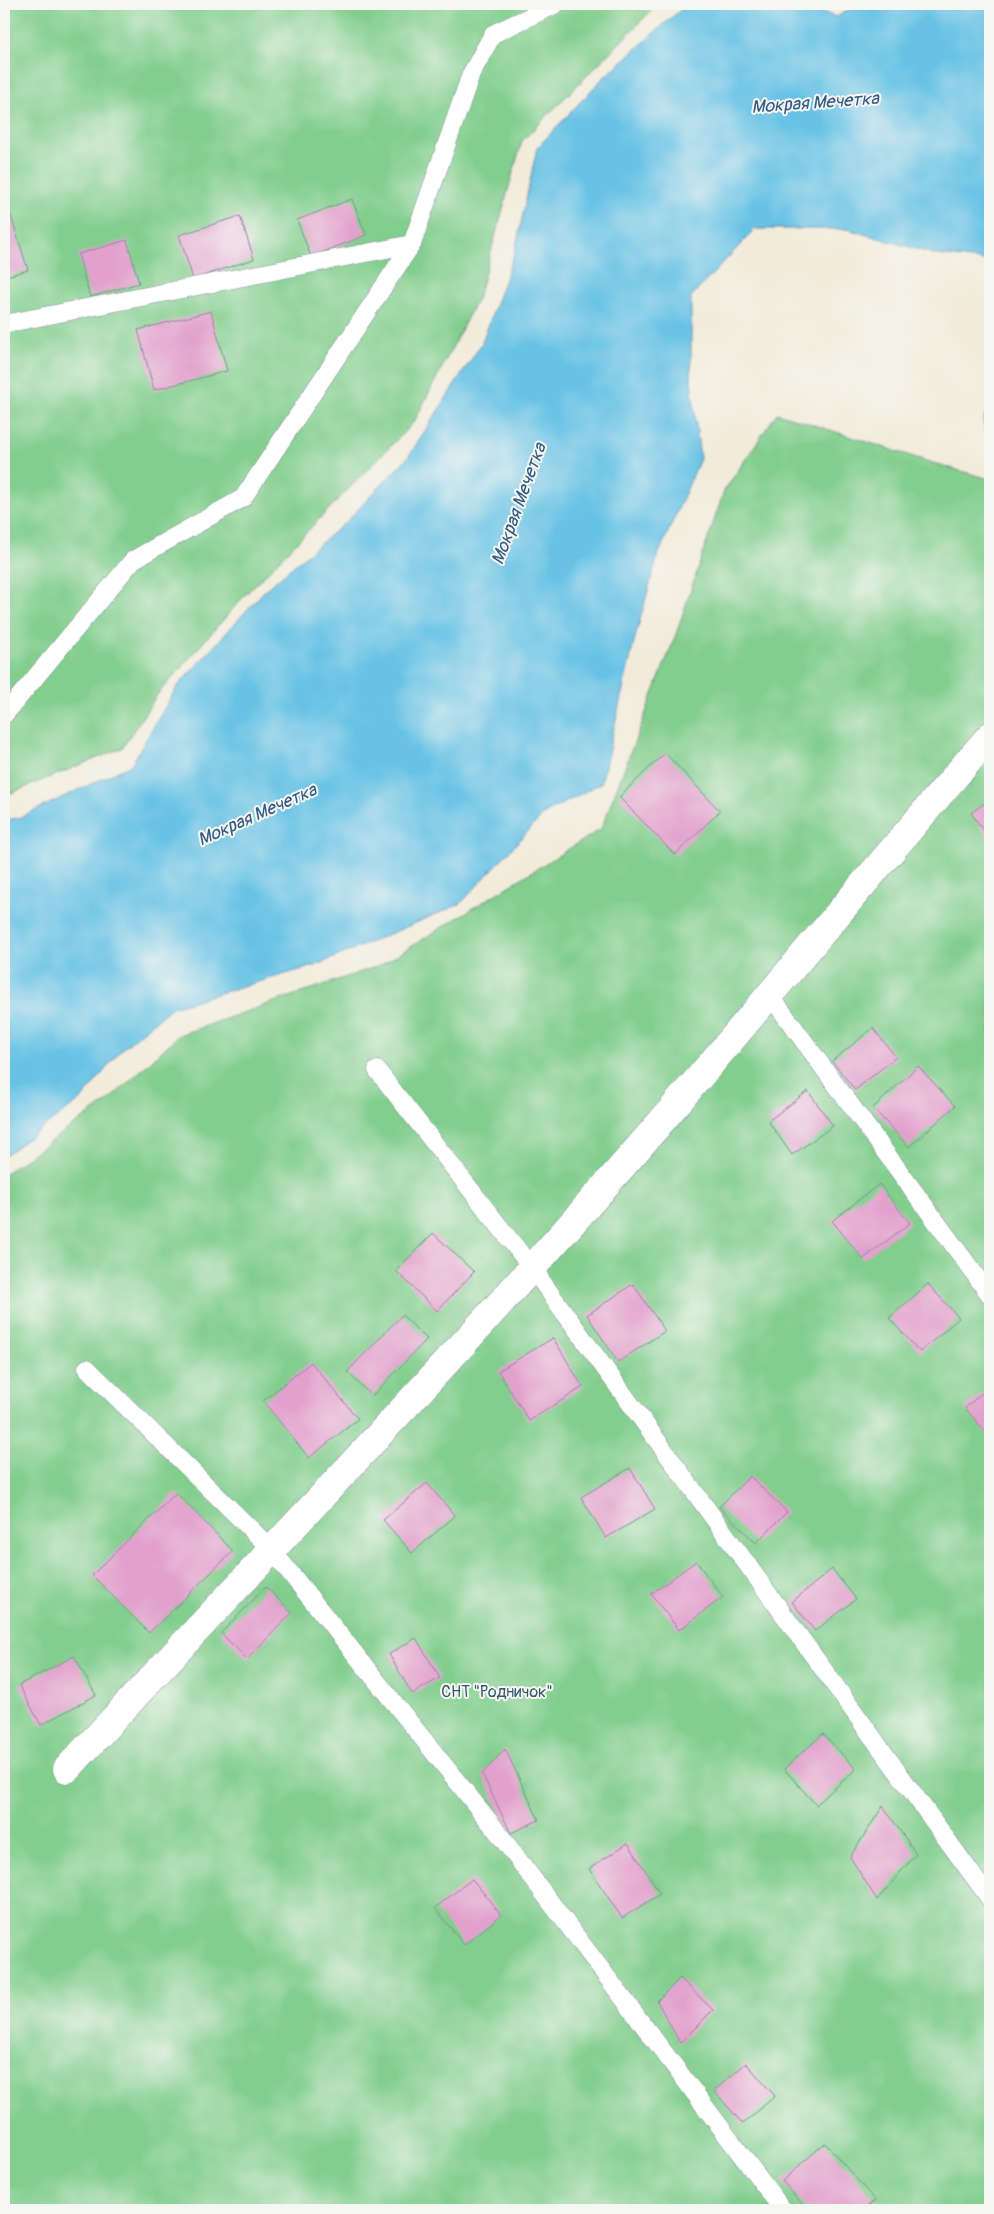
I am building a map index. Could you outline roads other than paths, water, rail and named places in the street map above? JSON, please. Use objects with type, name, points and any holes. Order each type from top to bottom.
[{"type":"street","points":[[67,1769],[532,1268],[770,995],[990,736]]},
{"type":"lane","points":[[4,715],[133,560],[243,498],[412,244],[471,74],[493,34],[556,4]]},
{"type":"lane","points":[[4,324],[412,244]]},
{"type":"lane","points":[[770,995],[990,1295]]},
{"type":"lane","points":[[377,1070],[532,1268],[990,1899]]},
{"type":"lane","points":[[87,1368],[271,1549],[496,1830],[783,2210]]},
{"type":"water","name":"Мокрая Мечетка","points":[[687,4],[806,4],[836,17],[859,4],[990,4],[990,261],[937,255],[847,229],[755,229],[691,297],[691,380],[700,459],[658,555],[636,634],[601,783],[544,814],[460,904],[317,965],[172,1007],[120,1051],[82,1099],[4,1156],[4,820],[19,818],[131,765],[177,687],[267,588],[346,522],[408,457],[482,343],[515,251],[537,148],[601,80]]},
{"type":"water","points":[[990,398],[990,448],[983,422]]},
{"type":"park label","name":"СНТ \"Родничок\"","points":[[497,1692]]}]
